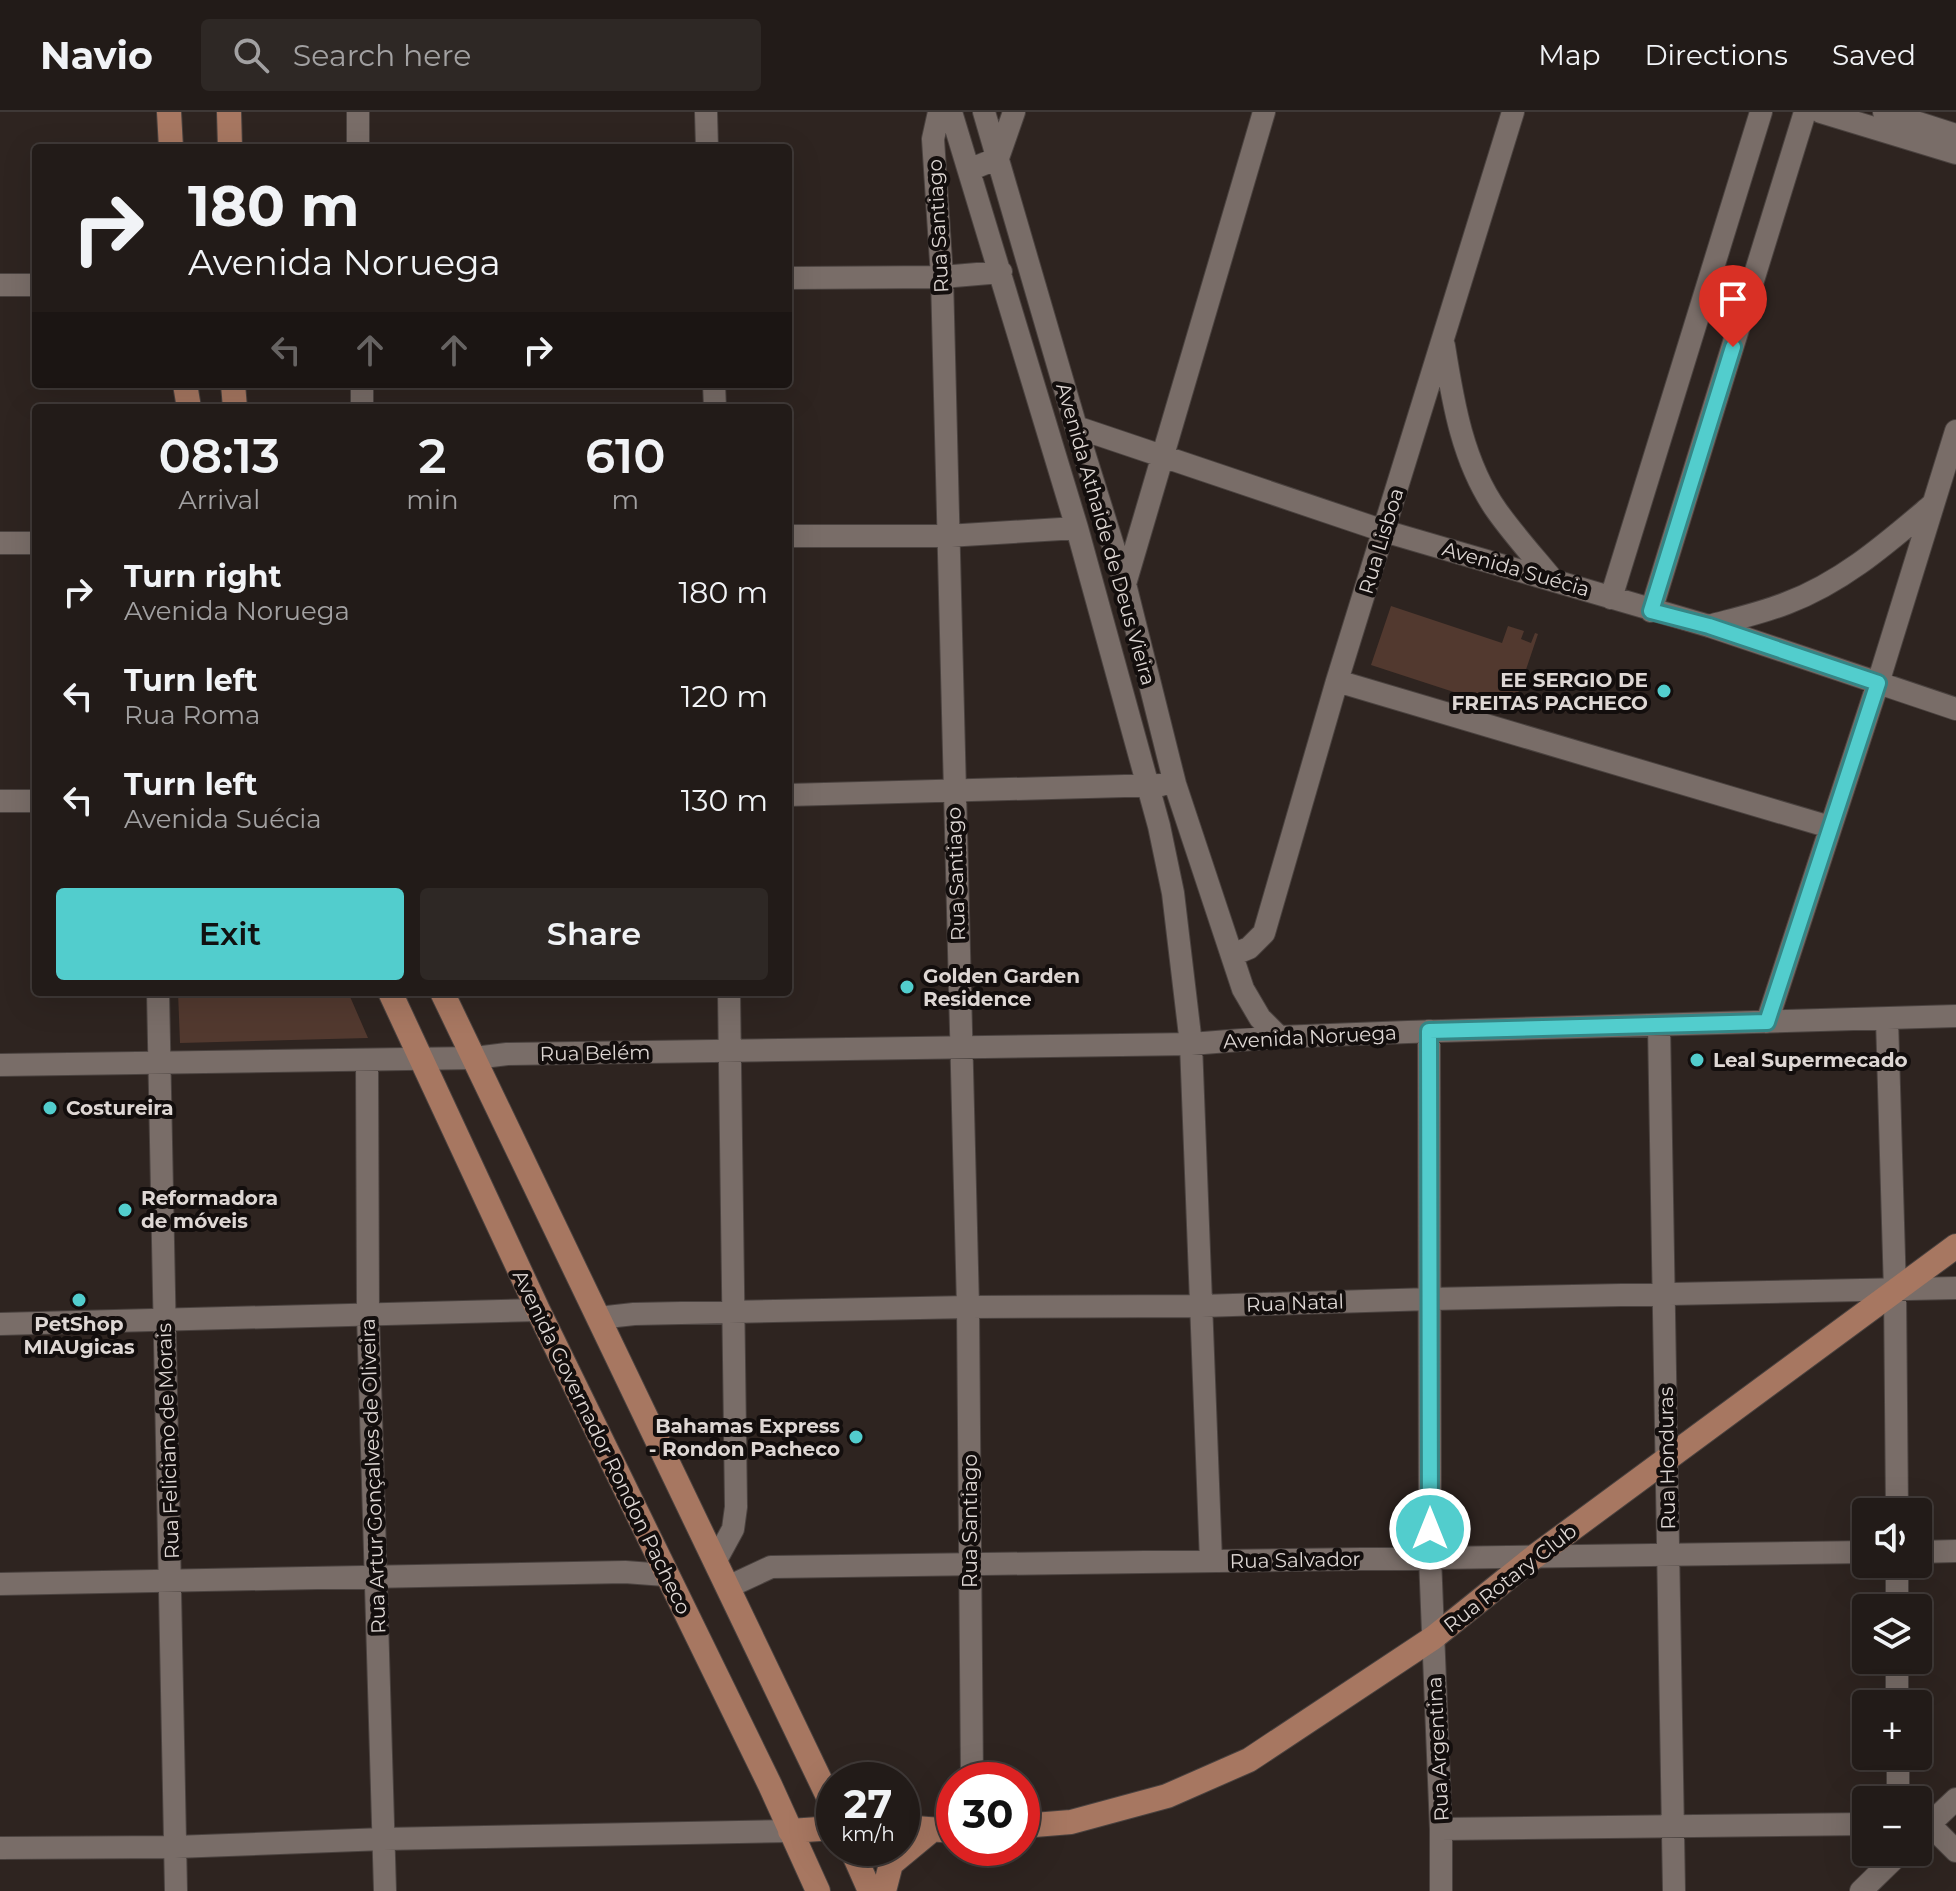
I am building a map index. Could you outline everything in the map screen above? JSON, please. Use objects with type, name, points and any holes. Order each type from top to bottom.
[{"type":"main road","points":[[169,112],[171,144]]},
{"type":"main road","points":[[229,112],[230,144]]},
{"type":"main road","name":"Avenida Governador Rondon Pacheco","points":[[392,996],[530,1310],[665,1575],[818,1891]]},
{"type":"main road","points":[[444,996],[816,1771]]},
{"type":"main road","name":"Rua Rotary Club","points":[[1040,1825],[1071,1822],[1167,1796],[1249,1760],[1433,1638],[1534,1557],[1956,1246]]},
{"type":"main road","points":[[790,1831],[816,1829]]},
{"type":"main road","points":[[884,1891],[891,1864],[936,1835]]},
{"type":"main road","points":[[859,1866],[870,1891]]},
{"type":"street","points":[[358,112],[358,144]]},
{"type":"street","points":[[706,112],[707,144]]},
{"type":"street","name":"Rua Santiago","points":[[939,112],[933,139],[942,277],[968,1307],[972,1762]]},
{"type":"street","name":"Avenida Athaide de Deus Vieira","points":[[951,112],[1077,528],[1173,893],[1191,1044],[1211,1561]]},
{"type":"street","name":"Avenida Athaide de Deus Vieira","points":[[984,112],[1125,584],[1175,784],[1243,989],[1260,1018],[1279,1037]]},
{"type":"street","points":[[969,170],[998,158],[1014,112]]},
{"type":"street","points":[[1125,584],[1264,112]]},
{"type":"street","name":"Rua Lisboa","points":[[1232,955],[1249,948],[1264,933],[1337,681],[1513,112]]},
{"type":"street","points":[[1611,598],[1761,112]]},
{"type":"street","points":[[1651,611],[1805,112]]},
{"type":"street","points":[[1821,112],[1956,153]]},
{"type":"street","points":[[1884,112],[1956,135]]},
{"type":"street","points":[[792,278],[942,277],[1001,272]]},
{"type":"street","points":[[0,285],[32,285]]},
{"type":"street","points":[[1443,343],[1456,415],[1474,468],[1496,510],[1552,579]]},
{"type":"street","name":"Avenida Suécia","points":[[1076,427],[1384,531],[1709,626],[1956,709]]},
{"type":"street","points":[[1767,1022],[1878,683],[1956,431]]},
{"type":"street","points":[[1709,626],[1787,603],[1839,578],[1933,505]]},
{"type":"street","points":[[792,536],[947,536],[1077,528]]},
{"type":"street","points":[[0,543],[32,543]]},
{"type":"street","points":[[1337,681],[1830,827]]},
{"type":"street","points":[[792,795],[1175,784]]},
{"type":"street","points":[[0,801],[32,801]]},
{"type":"street","points":[[1229,1040],[1241,1018],[1243,989]]},
{"type":"street","name":"Rua Feliciano de Morais","points":[[158,996],[176,1891]]},
{"type":"street","points":[[715,1562],[733,1529],[736,1507],[729,996]]},
{"type":"street","name":"Avenida Noruega","points":[[1191,1044],[1429,1031],[1956,1016]]},
{"type":"street","points":[[1887,1019],[1897,1498]]},
{"type":"street","name":"Rua Honduras","points":[[1659,1025],[1674,1891]]},
{"type":"street","name":"Rua Argentina","points":[[1429,1031],[1430,1558],[1441,1891]]},
{"type":"street","name":"Rua Belém","points":[[0,1065],[1191,1044]]},
{"type":"street","name":"Rua Artur Gonçalves de Oliveira","points":[[367,1060],[368,1314],[385,1891]]},
{"type":"street","name":"Rua Natal","points":[[598,1318],[634,1314],[1202,1306],[1956,1288]]},
{"type":"street","points":[[0,1324],[530,1310]]},
{"type":"street","points":[[1932,1552],[1956,1551]]},
{"type":"street","name":"Rua Salvador","points":[[728,1587],[771,1567],[1852,1552]]},
{"type":"street","points":[[0,1584],[625,1572],[665,1575]]},
{"type":"street","points":[[1932,1819],[1956,1799]]},
{"type":"street","points":[[1441,1829],[1852,1824]]},
{"type":"street","points":[[0,1848],[175,1847],[384,1839],[790,1831]]},
{"type":"street","points":[[1932,1835],[1956,1851]]},
{"type":"street","points":[[1861,1891],[1887,1866]]},
{"type":"shaded area","name":"EE SERGIO DE FREITAS PACHECO","points":[[1391,606],[1502,643],[1508,626],[1524,631],[1521,639],[1531,643],[1535,633],[1538,634],[1512,711],[1371,665]]},
{"type":"shaded area","points":[[178,996],[350,996],[368,1038],[180,1043]]},
{"type":"place","name":"EE SERGIO DE FREITAS PACHECO","points":[[1664,691]]},
{"type":"place","name":"Golden Garden Residence","points":[[907,987]]},
{"type":"place","name":"Leal Supermecado","points":[[1697,1060]]},
{"type":"place","name":"Costureira","points":[[50,1108]]},
{"type":"place","name":"Reformadora de móveis","points":[[125,1210]]},
{"type":"place","name":"PetShop MIAUgicas","points":[[79,1300]]},
{"type":"place","name":"Bahamas Express - Rondon Pacheco","points":[[856,1437]]},
{"type":"route","points":[[1430,1529],[1429,1031],[1767,1022],[1878,683],[1709,626],[1651,611],[1733,347]]}]
